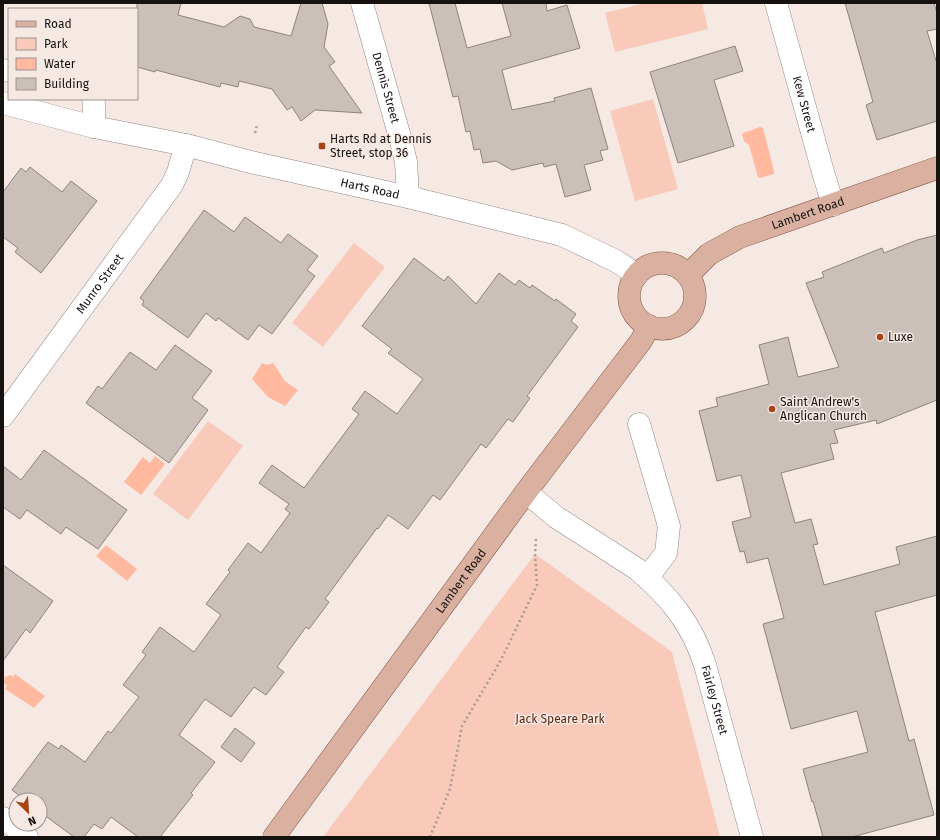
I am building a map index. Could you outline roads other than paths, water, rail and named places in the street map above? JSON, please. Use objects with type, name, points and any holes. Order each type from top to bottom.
[{"type":"main road","name":"Lambert Road","points":[[688,275],[709,254],[740,237],[937,168]]},
{"type":"main road","points":[[656,264],[668,264],[679,267],[688,275],[693,284],[695,295],[694,306],[689,316],[681,324],[670,328],[660,329],[649,326],[640,320],[634,313],[630,304],[629,293],[637,275],[646,268],[656,264]]},
{"type":"main road","name":"Lambert Road","points":[[274,837],[526,492],[641,341],[649,326]]},
{"type":"street","name":"Dennis Street","points":[[362,3],[406,162],[408,197]]},
{"type":"street","name":"Kew Street","points":[[776,3],[833,205]]},
{"type":"street","points":[[93,100],[94,127]]},
{"type":"street","name":"Harts Road","points":[[3,103],[94,127],[186,146],[408,197],[562,235],[616,261],[637,275]]},
{"type":"street","name":"Munro Street","points":[[3,416],[172,185],[178,172],[186,146]]},
{"type":"street","points":[[639,424],[669,526],[666,553],[647,578]]},
{"type":"street","name":"Fairley Street","points":[[526,492],[556,517],[637,569],[676,608],[691,630],[710,680],[752,837]]},
{"type":"street","points":[[3,818],[27,837]]},
{"type":"water","points":[[760,127],[763,128],[774,174],[760,178],[758,177],[749,145],[744,141],[742,134]]},
{"type":"water","points":[[262,363],[267,365],[273,363],[285,381],[298,390],[285,406],[268,397],[252,379]]},
{"type":"water","points":[[155,456],[165,464],[141,495],[124,482],[143,457],[150,463]]},
{"type":"water","points":[[106,545],[137,569],[127,581],[96,556]]},
{"type":"water","points":[[15,674],[45,696],[34,708],[5,689],[7,686],[4,683],[5,677],[10,675],[13,677]]},
{"type":"place","name":"Harts Rd at Dennis Street, stop 36","points":[[322,146]]},
{"type":"place","name":"Luxe","points":[[880,337]]},
{"type":"place","name":"Saint Andrew's Anglican Church","points":[[772,409]]},
{"type":"park label","name":"Jack Speare Park","points":[[560,719]]}]
